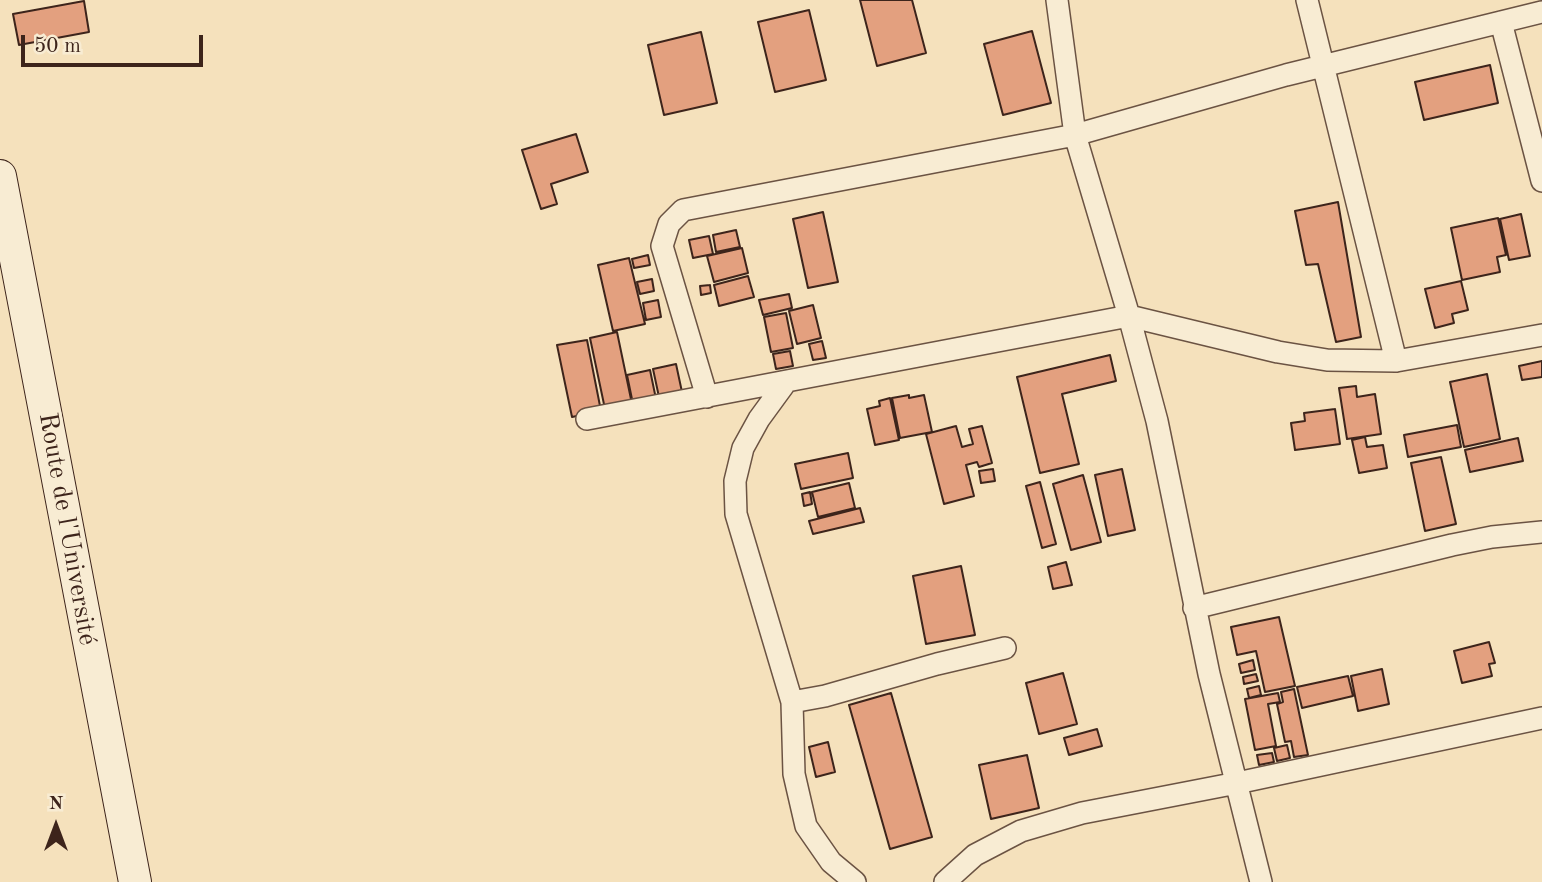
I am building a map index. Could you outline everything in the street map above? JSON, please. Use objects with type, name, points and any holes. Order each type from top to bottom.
[{"type":"street","points":[[1057,0],[1075,135],[1157,421],[1194,608],[1261,882]]},
{"type":"street","points":[[1307,0],[1396,361]]},
{"type":"street","points":[[707,397],[662,246],[669,224],[683,211],[1075,135],[1286,75],[1542,12]]},
{"type":"street","points":[[1501,22],[1542,180]]},
{"type":"street","name":"Route de l'Université","points":[[0,176],[135,882]]},
{"type":"street","points":[[587,419],[1129,316],[1278,352],[1327,360],[1396,361],[1542,335]]},
{"type":"street","points":[[786,382],[759,419],[743,448],[735,481],[736,514],[792,702],[794,774],[806,826],[831,862],[855,882]]},
{"type":"street","points":[[1194,608],[1451,545],[1492,537],[1542,532]]},
{"type":"street","points":[[792,702],[825,696],[937,663],[1005,648]]},
{"type":"street","points":[[945,882],[975,855],[1021,831],[1082,813],[1542,718]]},
{"type":"building","points":[[860,0],[912,0],[926,53],[877,66]]},
{"type":"building","points":[[84,1],[89,32],[19,45],[13,14]]},
{"type":"building","points":[[809,10],[826,80],[775,92],[758,22]]},
{"type":"building","points":[[1032,31],[1051,103],[1003,115],[984,44]]},
{"type":"building","points":[[701,32],[717,103],[664,115],[648,45]]},
{"type":"building","points":[[1490,65],[1498,103],[1424,120],[1415,82]]},
{"type":"building","points":[[576,134],[588,172],[551,184],[557,204],[541,209],[522,150]]},
{"type":"building","points":[[1338,202],[1361,337],[1336,342],[1318,264],[1306,265],[1295,211]]},
{"type":"building","points":[[823,212],[838,282],[808,288],[793,219]]},
{"type":"building","points":[[1521,214],[1530,256],[1509,260],[1500,219]]},
{"type":"building","points":[[1498,218],[1506,255],[1497,257],[1500,272],[1462,280],[1451,228]]},
{"type":"building","points":[[736,230],[740,247],[716,252],[713,235]]},
{"type":"building","points":[[709,236],[713,254],[693,258],[689,240]]},
{"type":"building","points":[[742,248],[748,273],[714,282],[707,256]]},
{"type":"building","points":[[648,255],[650,265],[634,268],[632,259]]},
{"type":"building","points":[[629,258],[645,324],[613,331],[598,265]]},
{"type":"building","points":[[748,276],[754,297],[719,306],[714,285]]},
{"type":"building","points":[[652,279],[654,291],[640,294],[637,282]]},
{"type":"building","points":[[1461,281],[1468,310],[1452,314],[1454,323],[1435,328],[1425,289]]},
{"type":"building","points":[[710,285],[711,293],[701,295],[700,286]]},
{"type":"building","points":[[789,294],[792,308],[763,315],[759,300]]},
{"type":"building","points":[[658,300],[661,317],[646,320],[643,303]]},
{"type":"building","points":[[813,305],[821,338],[797,344],[789,311]]},
{"type":"building","points":[[786,313],[793,348],[771,352],[764,317]]},
{"type":"building","points":[[617,332],[632,404],[605,409],[590,338]]},
{"type":"building","points":[[587,340],[601,411],[572,417],[557,345]]},
{"type":"building","points":[[822,341],[826,358],[813,360],[809,344]]},
{"type":"building","points":[[790,351],[793,366],[776,369],[773,354]]},
{"type":"building","points":[[1110,355],[1116,381],[1062,394],[1079,464],[1040,473],[1017,377]]},
{"type":"building","points":[[1542,361],[1542,377],[1522,380],[1519,366]]},
{"type":"building","points":[[676,364],[682,392],[659,397],[653,369]]},
{"type":"building","points":[[650,370],[656,399],[633,404],[627,375]]},
{"type":"building","points":[[1487,374],[1500,439],[1464,447],[1450,382]]},
{"type":"building","points":[[1356,386],[1357,397],[1375,394],[1381,434],[1347,439],[1339,388]]},
{"type":"building","points":[[909,395],[909,398],[924,395],[932,432],[900,438],[892,398]]},
{"type":"building","points":[[890,398],[899,440],[875,445],[867,409],[880,406],[879,401]]},
{"type":"building","points":[[1335,409],[1340,444],[1295,450],[1291,423],[1305,421],[1304,413]]},
{"type":"building","points":[[1457,425],[1461,447],[1408,457],[1404,435]]},
{"type":"building","points":[[956,426],[962,447],[973,444],[969,429],[982,426],[992,463],[979,467],[977,462],[966,465],[974,496],[944,504],[926,434]]},
{"type":"building","points":[[1365,437],[1367,447],[1383,445],[1387,468],[1359,473],[1352,440]]},
{"type":"building","points":[[1518,438],[1523,461],[1470,472],[1465,450]]},
{"type":"building","points":[[848,453],[853,478],[801,489],[795,464]]},
{"type":"building","points":[[1441,457],[1456,524],[1425,531],[1411,463]]},
{"type":"building","points":[[993,469],[995,481],[981,483],[979,471]]},
{"type":"building","points":[[1122,469],[1135,530],[1108,536],[1095,475]]},
{"type":"building","points":[[1083,475],[1101,542],[1071,550],[1053,484]]},
{"type":"building","points":[[1040,482],[1056,544],[1042,548],[1026,486]]},
{"type":"building","points":[[849,483],[855,508],[818,517],[812,492]]},
{"type":"building","points":[[810,492],[812,504],[804,506],[802,494]]},
{"type":"building","points":[[860,508],[864,522],[813,534],[809,521]]},
{"type":"building","points":[[1066,562],[1072,585],[1053,589],[1048,567]]},
{"type":"building","points":[[961,566],[975,635],[926,644],[913,576]]},
{"type":"building","points":[[1279,617],[1295,686],[1265,692],[1256,651],[1237,655],[1231,627]]},
{"type":"building","points":[[1489,642],[1495,663],[1489,664],[1492,676],[1462,683],[1454,651]]},
{"type":"building","points":[[1253,660],[1255,670],[1241,673],[1239,664]]},
{"type":"building","points":[[1382,669],[1389,704],[1358,711],[1351,676]]},
{"type":"building","points":[[1063,673],[1077,724],[1039,734],[1026,683]]},
{"type":"building","points":[[1256,674],[1258,681],[1244,684],[1243,677]]},
{"type":"building","points":[[1348,676],[1353,696],[1302,708],[1297,687]]},
{"type":"building","points":[[1259,686],[1261,695],[1249,698],[1247,689]]},
{"type":"building","points":[[1294,689],[1308,755],[1294,757],[1291,741],[1285,742],[1277,704],[1283,702],[1281,692]]},
{"type":"building","points":[[891,693],[932,837],[890,849],[849,705]]},
{"type":"building","points":[[1278,693],[1280,702],[1268,704],[1276,746],[1255,750],[1245,699]]},
{"type":"building","points":[[1097,729],[1102,746],[1069,755],[1064,738]]},
{"type":"building","points":[[828,742],[835,772],[816,777],[809,747]]},
{"type":"building","points":[[1287,745],[1290,758],[1277,761],[1274,748]]},
{"type":"building","points":[[1272,753],[1274,762],[1259,765],[1257,755]]},
{"type":"building","points":[[1027,755],[1039,808],[991,819],[979,765]]}]
